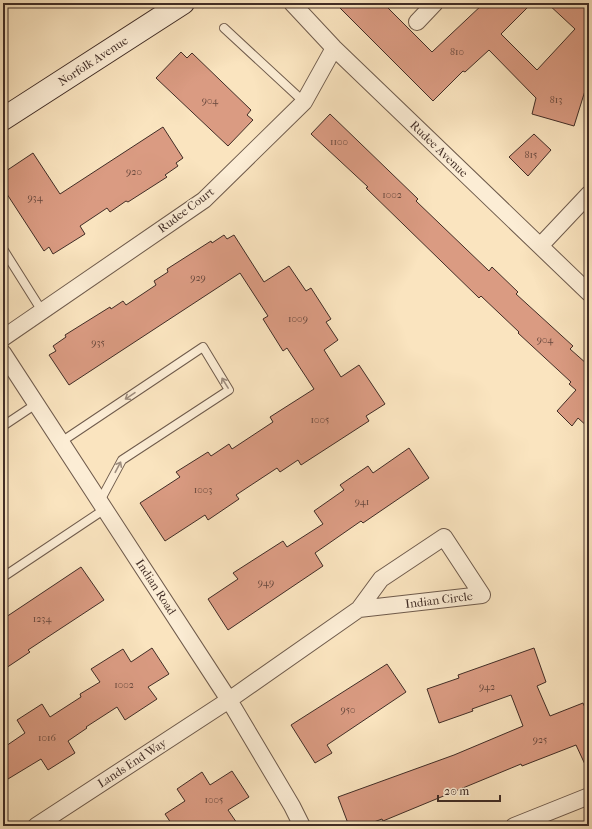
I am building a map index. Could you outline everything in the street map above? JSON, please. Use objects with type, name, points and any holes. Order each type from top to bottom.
[{"type":"main road","name":"Norfolk Avenue","points":[[3,119],[183,3]]},
{"type":"street","name":"Rudee Avenue","points":[[292,3],[334,48],[589,293]]},
{"type":"street","points":[[417,22],[435,3]]},
{"type":"street","name":"Rudee Court","points":[[3,338],[204,200],[304,102],[334,48]]},
{"type":"street","points":[[540,246],[589,194]]},
{"type":"street","name":"Indian Road","points":[[3,353],[229,700],[292,806],[302,826]]},
{"type":"street","name":"Indian Circle","points":[[229,700],[359,609],[381,579],[444,537],[482,595],[359,609]]},
{"type":"street","name":"Lands End Way","points":[[36,826],[229,700]]},
{"type":"street","points":[[514,826],[589,796]]},
{"type":"lane","points":[[224,28],[304,102]]},
{"type":"lane","points":[[3,249],[42,311]]},
{"type":"lane","points":[[3,577],[102,505],[122,460],[229,390],[203,347],[61,442]]},
{"type":"lane","points":[[3,426],[36,404]]},
{"type":"building","points":[[335,3],[383,3],[432,52],[484,3],[532,3],[501,34],[537,70],[575,29],[547,3],[589,3],[589,78],[574,126],[532,114],[536,98],[489,50],[465,72],[463,71],[433,101]]},
{"type":"building","points":[[181,52],[187,58],[192,53],[251,110],[247,115],[253,120],[228,146],[156,78]]},
{"type":"building","points":[[330,114],[418,199],[416,201],[489,271],[492,267],[518,292],[516,294],[573,346],[570,349],[587,364],[589,362],[589,428],[578,418],[572,426],[557,411],[576,390],[569,384],[571,382],[481,296],[479,298],[366,188],[368,187],[311,134]]},
{"type":"building","points":[[163,127],[183,158],[176,163],[178,166],[165,175],[167,177],[128,202],[126,201],[110,212],[107,208],[80,226],[85,234],[53,254],[49,247],[44,251],[3,188],[3,173],[33,153],[60,194]]},
{"type":"building","points":[[534,134],[551,150],[528,176],[509,157]]},
{"type":"building","points":[[224,235],[227,239],[234,235],[264,282],[289,266],[306,291],[311,288],[331,319],[326,322],[338,340],[324,350],[341,377],[359,365],[385,404],[366,416],[369,421],[301,465],[298,460],[280,472],[277,468],[236,495],[239,499],[208,520],[205,515],[165,541],[140,503],[180,477],[176,472],[208,452],[211,456],[229,444],[232,449],[273,422],[270,417],[314,389],[287,348],[283,351],[263,319],[268,316],[240,273],[69,385],[49,355],[56,351],[53,346],[66,337],[65,335],[110,307],[111,309],[123,301],[126,305],[156,285],[154,281],[168,272],[167,269],[211,241],[212,243]]},
{"type":"building","points":[[409,448],[429,478],[363,523],[361,521],[315,553],[323,566],[228,630],[208,599],[238,579],[233,573],[283,541],[287,547],[323,524],[314,511],[344,490],[340,485],[368,466],[373,473]]},
{"type":"building","points":[[81,567],[104,600],[28,650],[30,652],[3,670],[3,619]]},
{"type":"building","points":[[152,648],[169,674],[148,687],[157,699],[125,720],[117,707],[86,727],[87,728],[68,741],[75,753],[48,770],[41,759],[3,782],[3,748],[25,733],[17,720],[42,704],[50,717],[81,697],[80,694],[100,682],[91,669],[123,649],[131,662]]},
{"type":"building","points":[[534,648],[546,682],[537,686],[550,716],[583,703],[589,717],[589,773],[576,745],[522,766],[521,764],[383,821],[382,819],[363,826],[349,826],[338,797],[454,755],[523,726],[511,695],[439,723],[427,689],[459,678],[458,675]]},
{"type":"building","points":[[387,664],[406,692],[327,745],[332,753],[315,763],[291,725]]},
{"type":"building","points":[[232,771],[249,797],[228,810],[239,826],[173,826],[165,814],[185,801],[177,789],[202,772],[210,785]]}]
